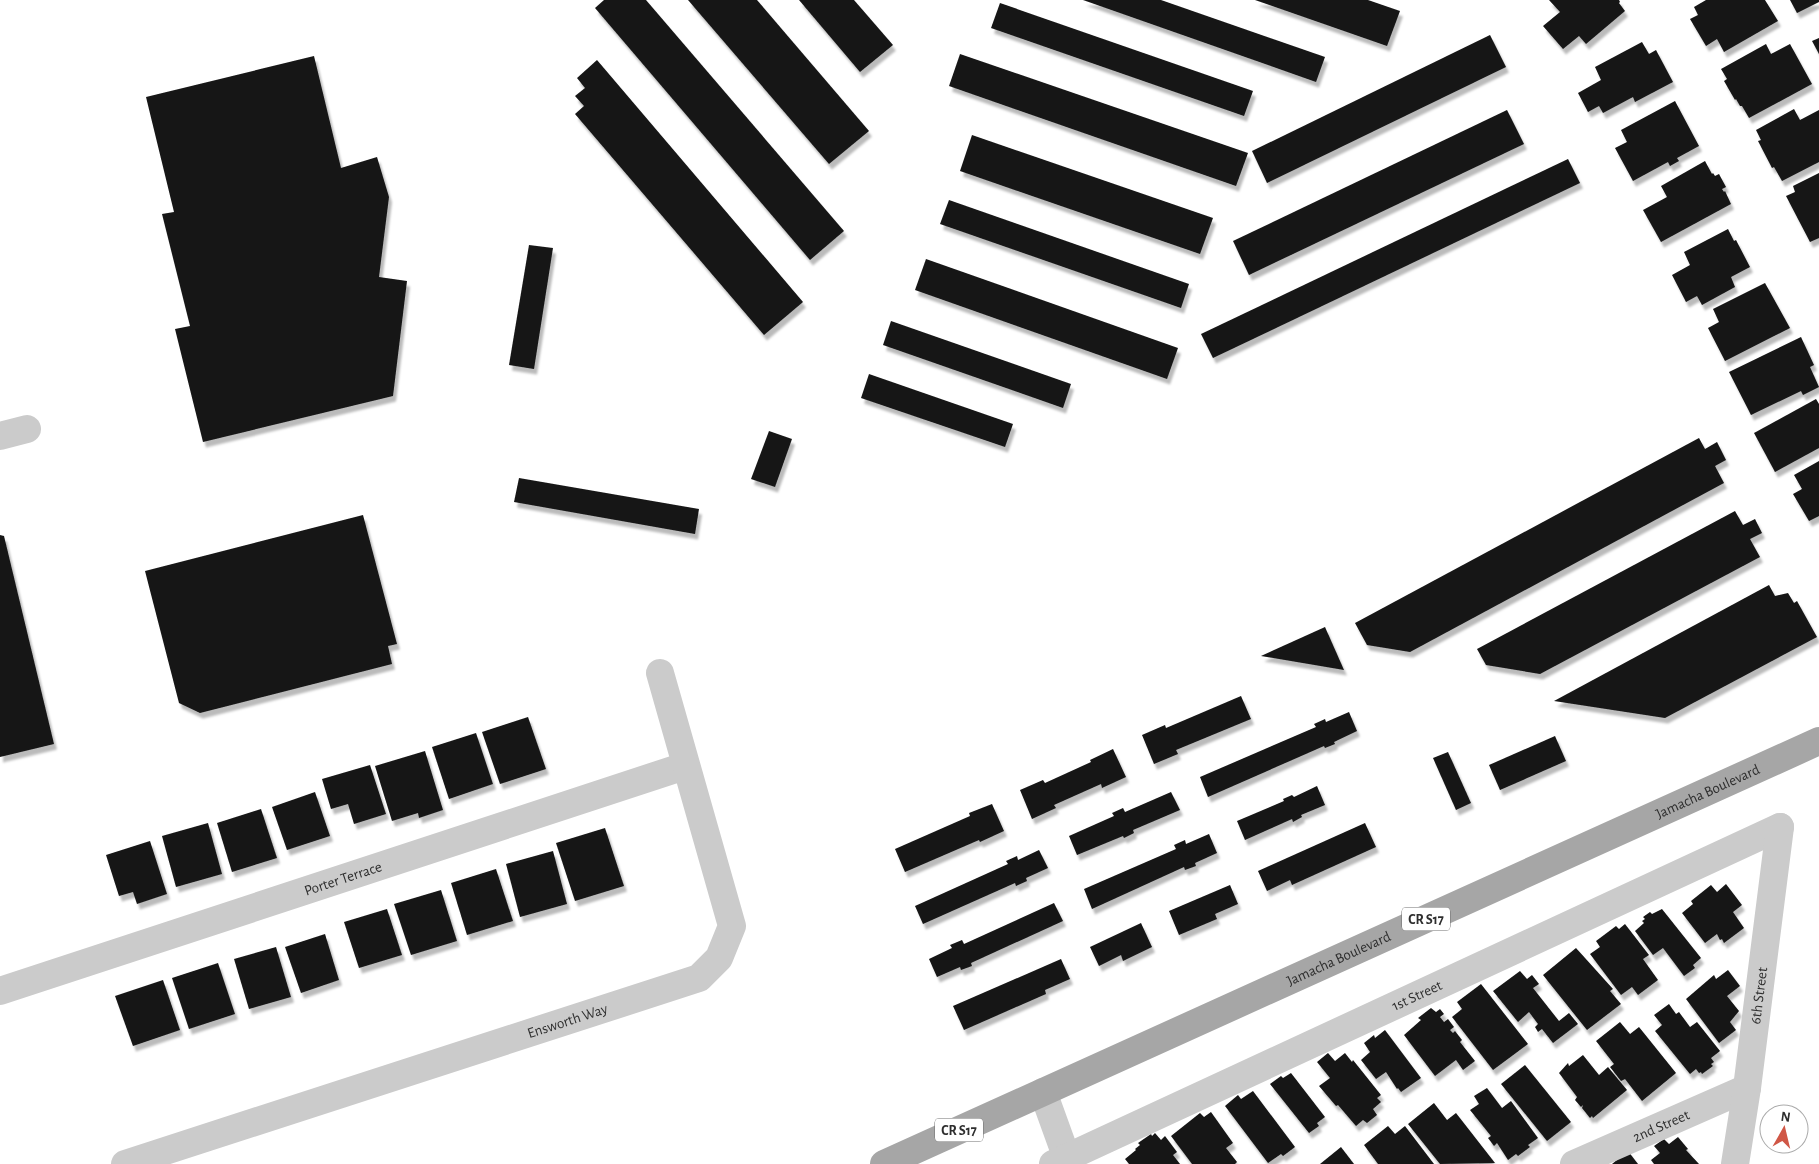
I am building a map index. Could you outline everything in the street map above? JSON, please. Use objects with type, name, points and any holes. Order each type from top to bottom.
[{"type":"main road","name":"Jamacha Boulevard","points":[[884,1164],[1819,741]]},
{"type":"street","points":[[0,436],[27,428]]},
{"type":"street","name":"Ensworth Way","points":[[125,1164],[699,978],[720,958],[732,926],[660,673]]},
{"type":"street","name":"Porter Terrace","points":[[0,991],[685,766]]},
{"type":"street","name":"6th Street","points":[[1735,1164],[1747,1088],[1780,827]]},
{"type":"street","name":"1st Street","points":[[1063,1162],[1780,827]]},
{"type":"street","name":"2nd Street","points":[[1574,1164],[1747,1088]]},
{"type":"street","points":[[1043,1092],[1063,1162]]},
{"type":"building","points":[[604,0],[646,0],[844,231],[810,260],[595,8]]},
{"type":"building","points":[[688,0],[757,0],[869,131],[829,164]]},
{"type":"building","points":[[799,0],[854,0],[893,45],[860,72]]},
{"type":"building","points":[[1083,0],[1161,0],[1325,57],[1316,82]]},
{"type":"building","points":[[1255,0],[1368,0],[1400,11],[1387,46]]},
{"type":"building","points":[[1549,0],[1619,0],[1625,11],[1586,44],[1579,36],[1563,49],[1543,26],[1560,12]]},
{"type":"building","points":[[1706,0],[1765,0],[1778,21],[1724,52],[1717,39],[1706,46],[1690,19],[1698,15],[1694,7]]},
{"type":"building","points":[[1790,0],[1819,0],[1819,2],[1797,13]]},
{"type":"building","points":[[1000,3],[1253,91],[1244,116],[991,28]]},
{"type":"building","points":[[1490,35],[1506,67],[1267,183],[1252,151]]},
{"type":"building","points":[[1819,38],[1819,54],[1812,41]]},
{"type":"building","points":[[1642,42],[1649,54],[1656,50],[1673,82],[1635,102],[1633,97],[1603,113],[1599,106],[1588,112],[1578,93],[1601,80],[1595,67]]},
{"type":"building","points":[[1766,44],[1771,54],[1790,44],[1812,84],[1749,118],[1742,106],[1735,100],[1724,81],[1727,79],[1721,69]]},
{"type":"building","points":[[960,54],[1248,153],[1236,186],[949,86]]},
{"type":"building","points":[[314,56],[341,168],[377,157],[389,197],[379,277],[407,281],[393,396],[203,442],[175,329],[190,326],[162,214],[174,212],[146,97]]},
{"type":"building","points":[[597,60],[803,302],[764,335],[575,114],[584,106],[575,96],[585,88],[577,78]]},
{"type":"building","points":[[1675,101],[1699,146],[1677,158],[1679,161],[1670,166],[1668,162],[1633,181],[1615,148],[1627,142],[1621,130]]},
{"type":"building","points":[[1794,109],[1800,120],[1819,110],[1819,162],[1782,181],[1774,167],[1772,168],[1758,141],[1761,140],[1756,130]]},
{"type":"building","points":[[1507,110],[1524,144],[1249,275],[1233,241]]},
{"type":"building","points":[[972,135],[1213,218],[1200,254],[960,171]]},
{"type":"building","points":[[1568,159],[1580,183],[1213,358],[1201,334]]},
{"type":"building","points":[[1705,161],[1712,174],[1715,176],[1719,174],[1726,187],[1722,189],[1725,191],[1731,204],[1661,242],[1643,210],[1667,197],[1661,186]]},
{"type":"building","points":[[1819,173],[1819,238],[1810,242],[1786,196],[1795,192],[1793,186]]},
{"type":"building","points":[[949,200],[1189,284],[1181,308],[940,224]]},
{"type":"building","points":[[1728,229],[1750,267],[1731,277],[1735,287],[1702,305],[1697,296],[1686,302],[1672,275],[1690,265],[1684,252]]},
{"type":"building","points":[[529,245],[553,248],[534,369],[509,365]]},
{"type":"building","points":[[926,259],[1178,348],[1167,379],[915,290]]},
{"type":"building","points":[[1765,283],[1790,328],[1725,361],[1708,328],[1719,322],[1713,309]]},
{"type":"building","points":[[891,321],[1071,384],[1063,408],[883,345]]},
{"type":"building","points":[[1801,337],[1814,365],[1810,367],[1819,387],[1803,395],[1801,391],[1751,415],[1729,372]]},
{"type":"building","points":[[869,374],[1013,424],[1005,447],[861,398]]},
{"type":"building","points":[[1816,399],[1819,404],[1819,448],[1775,472],[1754,433]]},
{"type":"building","points":[[769,431],[792,439],[775,487],[751,479]]},
{"type":"building","points":[[1699,438],[1705,449],[1717,442],[1726,460],[1715,466],[1724,483],[1410,652],[1367,645],[1355,623]]},
{"type":"building","points":[[1819,461],[1819,516],[1809,521],[1793,494],[1802,489],[1794,475]]},
{"type":"building","points":[[519,478],[699,509],[695,534],[514,502]]},
{"type":"building","points":[[1735,511],[1743,525],[1755,519],[1762,533],[1750,539],[1760,557],[1540,674],[1486,665],[1477,649]]},
{"type":"building","points":[[363,515],[397,644],[388,646],[392,664],[200,713],[179,703],[145,571]]},
{"type":"building","points":[[0,535],[4,536],[54,744],[0,757]]},
{"type":"building","points":[[1769,585],[1775,596],[1788,593],[1794,603],[1797,601],[1817,637],[1665,718],[1554,701]]},
{"type":"building","points":[[1325,627],[1344,670],[1261,656]]},
{"type":"building","points":[[1241,696],[1251,719],[1176,750],[1178,754],[1154,764],[1142,735],[1165,725],[1166,728]]},
{"type":"building","points":[[1349,712],[1357,731],[1334,742],[1335,744],[1325,748],[1324,746],[1208,797],[1200,777],[1316,727],[1314,724],[1325,719],[1326,722]]},
{"type":"building","points":[[528,717],[546,769],[500,784],[482,732]]},
{"type":"building","points":[[476,733],[493,784],[449,799],[432,747]]},
{"type":"building","points":[[1555,736],[1566,761],[1500,790],[1489,765]]},
{"type":"building","points":[[1113,749],[1126,777],[1102,788],[1101,784],[1054,805],[1056,808],[1032,819],[1020,790],[1043,780],[1045,783],[1091,762],[1090,760]]},
{"type":"building","points":[[425,751],[443,810],[419,818],[418,813],[392,821],[375,766]]},
{"type":"building","points":[[1448,752],[1471,803],[1456,810],[1433,758]]},
{"type":"building","points":[[370,765],[386,814],[354,824],[348,804],[331,809],[322,779]]},
{"type":"building","points":[[1317,786],[1325,805],[1301,815],[1302,817],[1293,822],[1292,819],[1245,840],[1237,821],[1284,801],[1283,799],[1292,795],[1294,797]]},
{"type":"building","points":[[315,792],[330,836],[287,850],[272,807]]},
{"type":"building","points":[[1171,792],[1180,810],[1133,830],[1134,833],[1124,838],[1123,836],[1077,855],[1069,836],[1114,816],[1112,813],[1123,808],[1125,812]]},
{"type":"building","points":[[992,804],[1004,831],[905,872],[895,849],[970,816],[969,813]]},
{"type":"building","points":[[261,809],[277,858],[232,872],[217,823]]},
{"type":"building","points":[[208,823],[222,874],[176,887],[162,836]]},
{"type":"building","points":[[1365,823],[1376,847],[1292,885],[1290,880],[1267,891],[1258,871]]},
{"type":"building","points":[[605,828],[624,886],[575,901],[556,843]]},
{"type":"building","points":[[1209,834],[1217,853],[1195,863],[1196,866],[1185,870],[1184,867],[1092,909],[1084,889],[1176,849],[1174,845],[1185,840],[1186,844]]},
{"type":"building","points":[[150,841],[167,894],[137,904],[133,892],[119,896],[106,855]]},
{"type":"building","points":[[1039,850],[1048,868],[1026,878],[1027,881],[1016,886],[1015,883],[923,924],[915,906],[1008,864],[1006,861],[1017,856],[1018,860]]},
{"type":"building","points":[[553,851],[567,904],[520,917],[506,864]]},
{"type":"building","points":[[496,869],[513,921],[467,935],[451,883]]},
{"type":"building","points":[[1726,884],[1742,905],[1733,912],[1744,928],[1724,943],[1717,934],[1705,943],[1682,913],[1693,904],[1691,901],[1711,885],[1717,892]]},
{"type":"building","points":[[1230,885],[1238,904],[1215,914],[1217,919],[1179,935],[1169,911]]},
{"type":"building","points":[[441,890],[457,941],[411,955],[394,904]]},
{"type":"building","points":[[1054,903],[1063,921],[971,963],[972,966],[961,970],[960,967],[937,977],[929,959],[952,948],[950,945],[962,940],[964,944]]},
{"type":"building","points":[[387,909],[402,955],[359,968],[344,922]]},
{"type":"building","points":[[1662,909],[1701,958],[1693,965],[1695,968],[1684,976],[1663,948],[1653,955],[1635,931],[1644,923],[1642,921],[1645,919],[1643,917],[1650,912],[1652,914]]},
{"type":"building","points":[[1141,923],[1152,947],[1123,961],[1121,955],[1099,966],[1090,947]]},
{"type":"building","points":[[1625,924],[1649,955],[1643,959],[1658,980],[1638,995],[1632,987],[1621,995],[1590,954],[1600,947],[1596,941],[1616,926],[1619,929]]},
{"type":"building","points":[[325,934],[339,980],[301,993],[285,947]]},
{"type":"building","points":[[276,947],[291,997],[249,1009],[234,959]]},
{"type":"building","points":[[1576,948],[1613,989],[1610,991],[1621,1004],[1587,1030],[1543,975]]},
{"type":"building","points":[[1061,959],[1070,979],[1045,990],[1046,994],[964,1030],[953,1006]]},
{"type":"building","points":[[218,963],[235,1014],[189,1029],[172,978]]},
{"type":"building","points":[[1728,970],[1740,986],[1727,996],[1739,1011],[1730,1022],[1736,1030],[1719,1043],[1686,999],[1714,975],[1716,979]]},
{"type":"building","points":[[1520,971],[1527,979],[1532,975],[1539,984],[1533,988],[1559,1021],[1569,1013],[1578,1024],[1553,1043],[1542,1029],[1538,1032],[1535,1027],[1538,1024],[1529,1012],[1518,1022],[1493,991]]},
{"type":"building","points":[[163,980],[180,1030],[133,1046],[115,996]]},
{"type":"building","points":[[1481,984],[1528,1044],[1493,1070],[1452,1017],[1462,1009],[1457,1002]]},
{"type":"building","points":[[1669,1004],[1676,1014],[1679,1012],[1690,1027],[1697,1022],[1720,1051],[1711,1058],[1714,1062],[1711,1064],[1713,1066],[1702,1074],[1696,1069],[1690,1074],[1655,1031],[1662,1025],[1654,1015]]},
{"type":"building","points":[[1431,1008],[1436,1012],[1440,1009],[1444,1014],[1440,1017],[1444,1022],[1448,1019],[1454,1027],[1450,1030],[1453,1033],[1455,1031],[1462,1040],[1460,1042],[1475,1061],[1463,1070],[1456,1060],[1435,1076],[1404,1035],[1421,1020],[1418,1018]]},
{"type":"building","points":[[1620,1022],[1630,1034],[1639,1027],[1676,1073],[1642,1101],[1625,1079],[1621,1081],[1610,1067],[1614,1064],[1596,1041]]},
{"type":"building","points":[[1385,1030],[1421,1078],[1401,1092],[1386,1072],[1376,1079],[1361,1060],[1370,1052],[1364,1043],[1374,1035],[1375,1038]]},
{"type":"building","points":[[1328,1053],[1335,1061],[1345,1053],[1352,1062],[1353,1060],[1381,1095],[1377,1098],[1381,1102],[1373,1109],[1377,1115],[1367,1123],[1363,1120],[1356,1126],[1319,1086],[1330,1078],[1317,1062]]},
{"type":"building","points":[[1583,1055],[1599,1075],[1608,1067],[1627,1090],[1593,1118],[1592,1116],[1590,1118],[1582,1108],[1583,1105],[1581,1107],[1575,1100],[1577,1097],[1559,1073],[1568,1063],[1569,1066]]},
{"type":"building","points":[[1525,1065],[1571,1122],[1547,1141],[1501,1084]]},
{"type":"building","points":[[1291,1073],[1325,1117],[1317,1123],[1319,1126],[1309,1133],[1270,1084],[1281,1076],[1283,1078]]},
{"type":"building","points":[[1487,1088],[1502,1108],[1511,1101],[1538,1138],[1518,1156],[1516,1154],[1508,1160],[1497,1143],[1494,1146],[1488,1138],[1491,1136],[1470,1110],[1479,1104],[1474,1096]]},
{"type":"building","points":[[1253,1091],[1295,1147],[1283,1156],[1281,1154],[1268,1163],[1225,1106],[1238,1095],[1241,1099]]},
{"type":"building","points":[[1434,1103],[1447,1120],[1456,1113],[1495,1163],[1440,1164],[1408,1124]]},
{"type":"building","points":[[1211,1112],[1233,1143],[1226,1148],[1237,1162],[1235,1164],[1192,1164],[1171,1136],[1200,1113],[1204,1117]]},
{"type":"building","points":[[1388,1126],[1395,1134],[1405,1126],[1434,1164],[1378,1164],[1364,1145]]},
{"type":"building","points":[[1155,1133],[1161,1140],[1165,1136],[1177,1152],[1173,1155],[1180,1164],[1129,1164],[1125,1159],[1136,1150],[1140,1145],[1138,1143]]},
{"type":"building","points":[[1678,1137],[1688,1149],[1686,1150],[1699,1164],[1654,1164],[1651,1160],[1660,1153],[1654,1146],[1664,1139],[1669,1144]]},
{"type":"building","points":[[1341,1147],[1354,1164],[1320,1164]]},
{"type":"building","points":[[1628,1151],[1638,1164],[1612,1164]]}]
